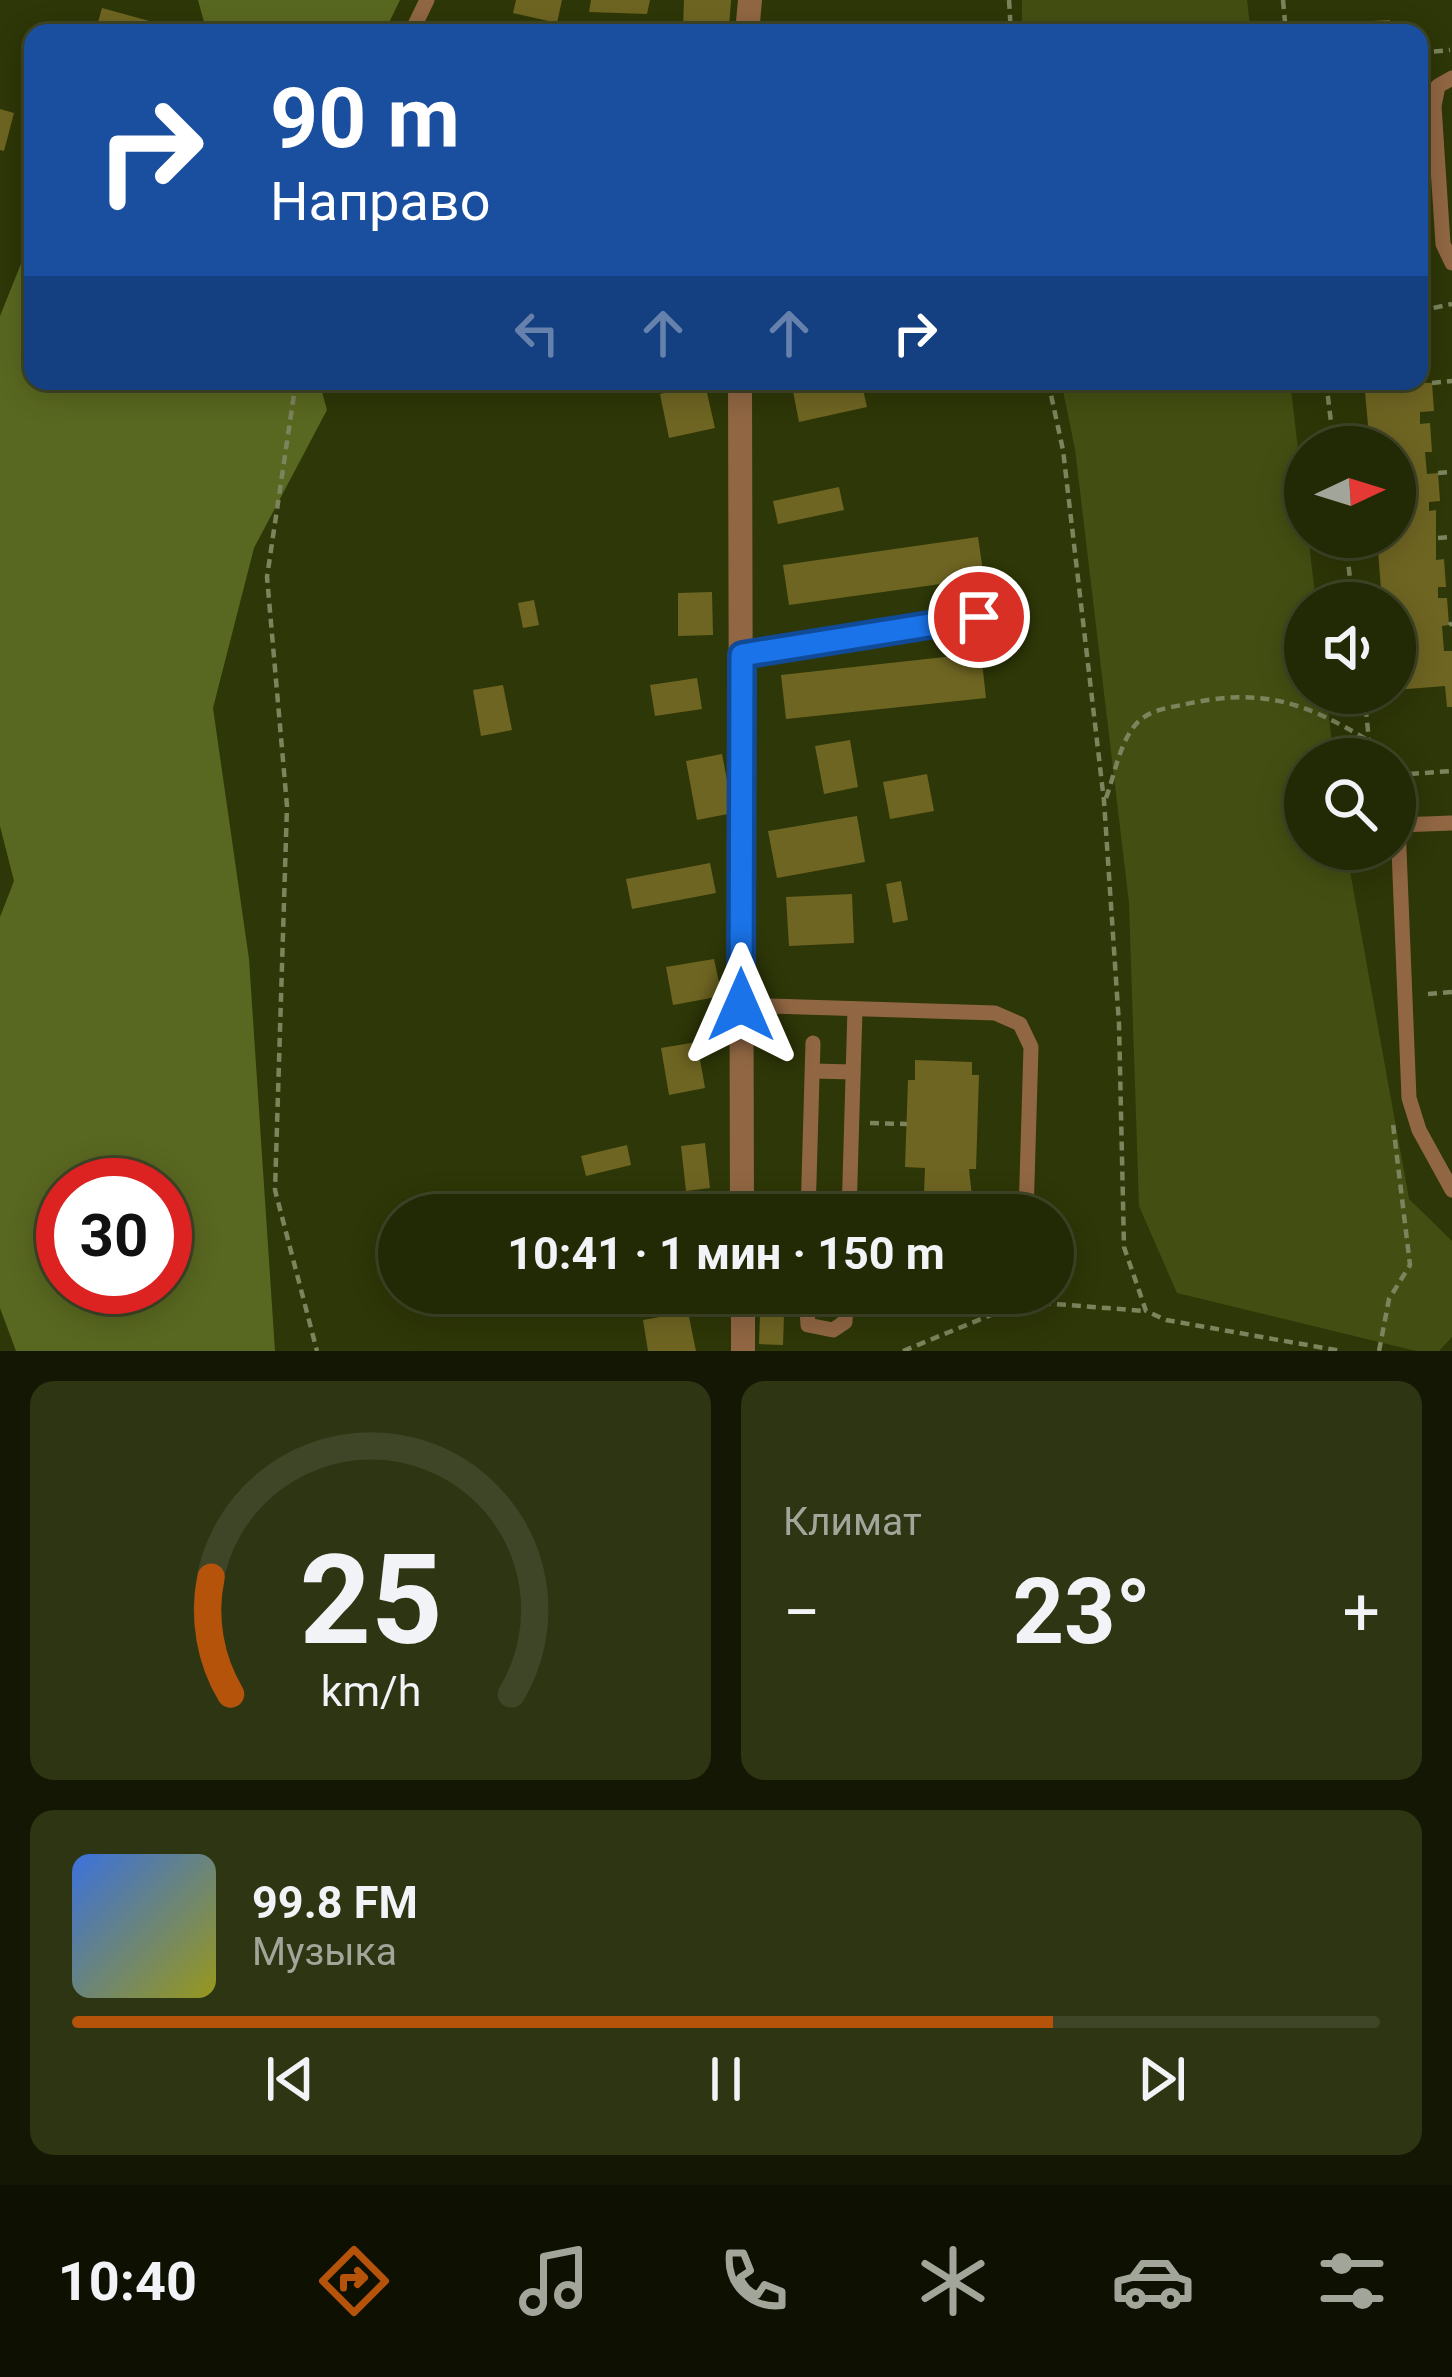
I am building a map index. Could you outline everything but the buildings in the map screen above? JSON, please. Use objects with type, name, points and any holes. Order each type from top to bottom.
[{"type":"street","points":[[740,390],[742,1194]]},
{"type":"street","points":[[743,1314],[743,1351]]},
{"type":"lane","points":[[1452,78],[1438,86],[1434,106],[1442,244],[1452,263]]},
{"type":"lane","points":[[742,655],[979,617]]},
{"type":"lane","points":[[1452,823],[1398,825],[1409,1099],[1419,1130],[1452,1190]]},
{"type":"lane","points":[[741,1005],[995,1013],[1020,1024],[1031,1047],[1027,1194]]},
{"type":"lane","points":[[850,1194],[855,1009]]},
{"type":"lane","points":[[809,1194],[813,1043]]},
{"type":"lane","points":[[813,1071],[853,1072]]},
{"type":"lane","points":[[807,1314],[808,1325],[833,1330],[845,1322],[846,1314]]},
{"type":"path","points":[[1432,383],[1452,381]]},
{"type":"path","points":[[295,390],[267,577],[287,806],[275,1190],[317,1351]]},
{"type":"path","points":[[1050,390],[1063,450],[1104,801],[1119,1024],[1124,1247],[1145,1311],[1166,1320],[1341,1351]]},
{"type":"path","points":[[1327,390],[1331,426]]},
{"type":"path","points":[[1438,473],[1452,472]]},
{"type":"path","points":[[1438,538],[1452,537]]},
{"type":"path","points":[[1104,801],[1128,734],[1157,710],[1241,694],[1272,697],[1365,738]]},
{"type":"path","points":[[1416,773],[1452,770]]},
{"type":"path","points":[[1406,995],[1452,992]]},
{"type":"path","points":[[852,1122],[907,1124]]},
{"type":"green space","points":[[198,0],[400,0],[388,24],[205,24]]},
{"type":"green space","points":[[1022,0],[1247,0],[1250,24],[1022,24]]},
{"type":"green space","points":[[24,256],[24,390],[321,390],[327,410],[254,548],[213,708],[249,959],[275,1351],[16,1351],[0,1308],[0,917],[14,881],[0,826],[0,316]]},
{"type":"green space","points":[[1063,390],[1291,390],[1295,426],[1284,426],[1284,558],[1311,558],[1314,582],[1284,582],[1284,714],[1329,714],[1331,738],[1284,738],[1284,870],[1350,870],[1409,1199],[1452,1241],[1452,1337],[1439,1351],[1416,1351],[1177,1293],[1139,1206],[1129,903],[1075,449]]},
{"type":"route","points":[[741,1005],[742,655],[979,617]]}]
